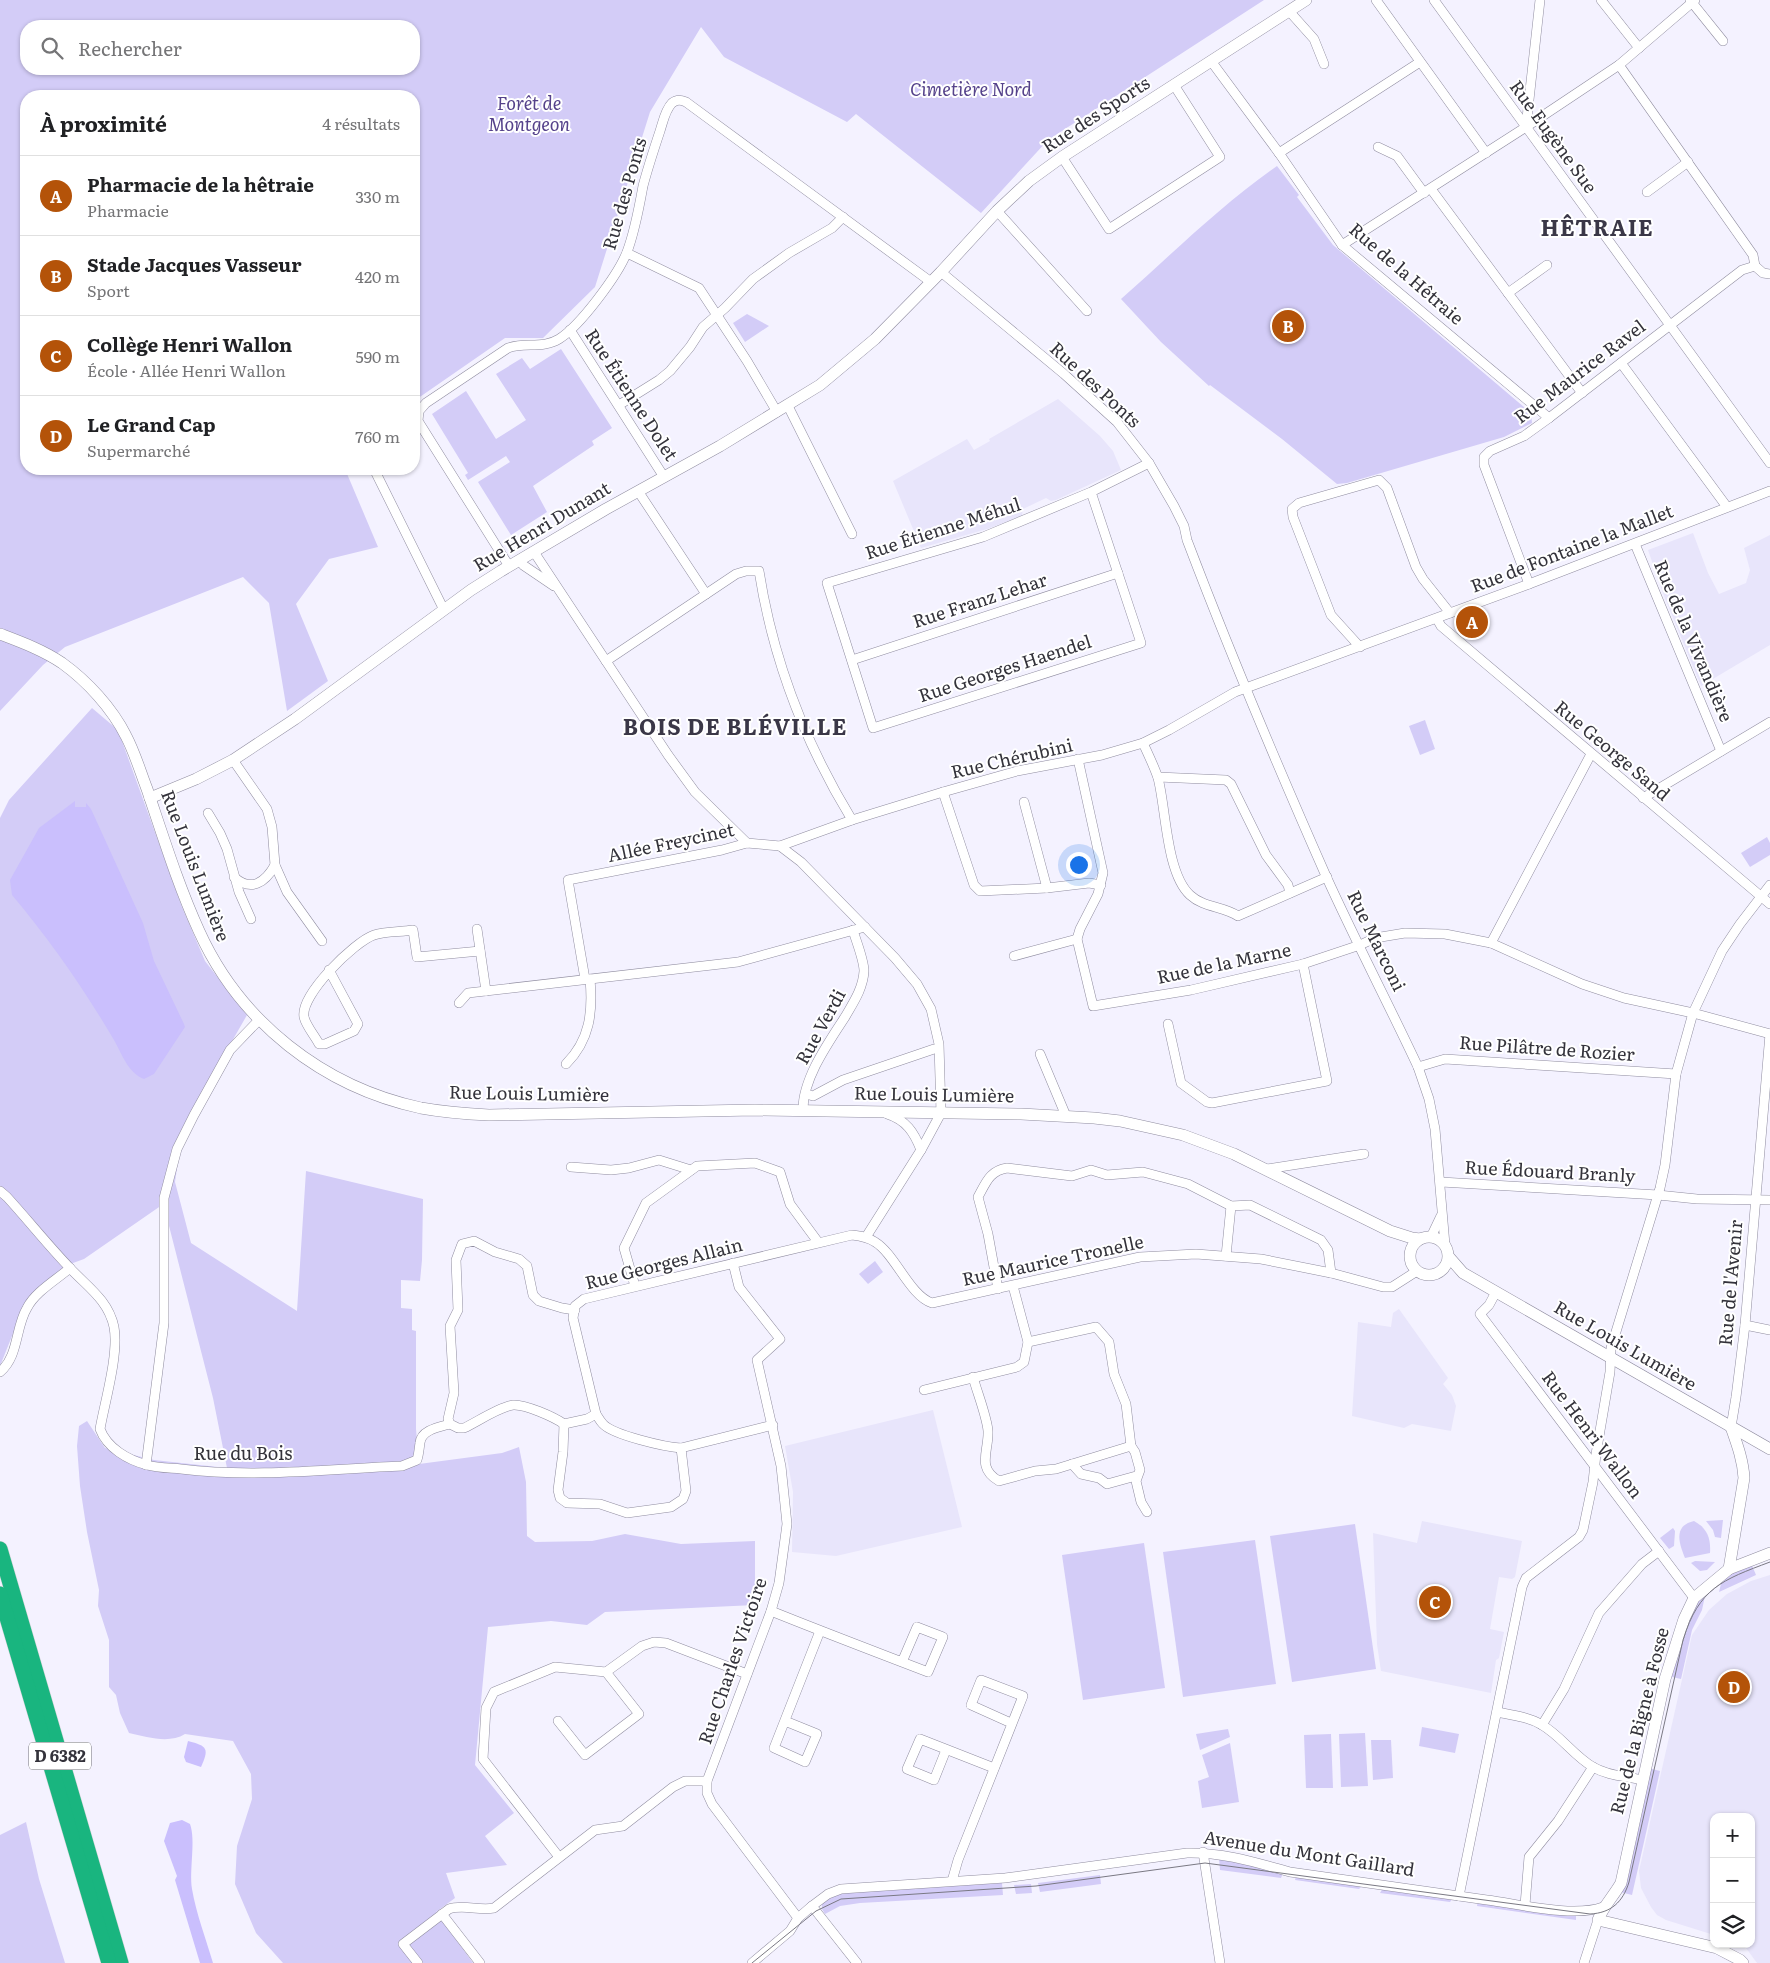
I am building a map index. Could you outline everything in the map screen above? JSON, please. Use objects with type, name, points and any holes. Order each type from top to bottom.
[{"type":"highway","name":"D 6382","points":[[0,1549],[121,1963]]},
{"type":"highway","name":"D 6382","points":[[0,1594],[108,1963]]},
{"type":"main road","name":"Rue des Sports","points":[[942,272],[997,211],[1029,181],[1062,157],[1306,0]]},
{"type":"main road","name":"Rue Henri Dunant","points":[[150,798],[196,779],[233,760],[295,719],[471,590],[638,491],[788,406],[820,385],[861,352],[942,272]]},
{"type":"main road","name":"Rue Louis Lumière","points":[[0,634],[26,644],[60,662],[83,681],[103,702],[126,734],[189,908],[207,949],[231,987],[259,1020],[293,1050],[342,1080],[395,1101],[420,1108],[452,1113],[488,1115],[755,1110],[877,1111],[1066,1116],[1120,1121],[1167,1131],[1234,1154],[1390,1231],[1412,1238],[1426,1238]]},
{"type":"main road","name":"Rue Louis Lumière","points":[[1390,1231],[1400,1239],[1410,1253]]},
{"type":"main road","points":[[1426,1238],[1436,1238],[1445,1245],[1448,1257],[1442,1270],[1430,1275],[1417,1271],[1411,1263],[1410,1253],[1413,1245],[1426,1238]]},
{"type":"main road","name":"Rue Louis Lumière","points":[[1448,1257],[1463,1273],[1770,1450]]},
{"type":"main road","name":"Rue Louis Lumière","points":[[1442,1270],[1463,1273]]},
{"type":"main road","points":[[1729,1569],[1744,1478],[1743,1464],[1731,1427]]},
{"type":"main road","name":"Rue de la Bigne à Fosse","points":[[1603,1907],[1614,1895],[1621,1883],[1642,1780],[1671,1655],[1684,1619],[1694,1598],[1729,1569],[1770,1553]]},
{"type":"main road","points":[[1603,1907],[1598,1920],[1717,1948],[1740,1960],[1742,1963]]},
{"type":"street","points":[[1376,0],[1486,153]]},
{"type":"street","name":"Rue Eugène Sue","points":[[1434,0],[1770,463]]},
{"type":"street","points":[[1526,127],[1540,0]]},
{"type":"street","points":[[1600,0],[1639,48]]},
{"type":"street","points":[[1342,245],[1428,191],[1619,65],[1692,1],[1723,41]]},
{"type":"street","points":[[1289,11],[1314,39],[1324,64]]},
{"type":"street","name":"Rue de la Hêtraie","points":[[1211,61],[1342,245],[1549,418]]},
{"type":"street","points":[[1278,153],[1420,62]]},
{"type":"street","points":[[1619,65],[1754,255],[1755,266],[1763,273],[1770,274]]},
{"type":"street","points":[[1062,157],[1109,229],[1220,157],[1174,85]]},
{"type":"street","name":"Rue des Ponts","points":[[420,412],[426,403],[508,348],[524,345],[542,346],[560,338],[570,330],[609,285],[627,253],[637,221],[652,154],[669,108],[673,102],[679,100],[686,102],[931,282]]},
{"type":"street","points":[[1378,147],[1397,156],[1428,191],[1508,293],[1582,393]]},
{"type":"street","points":[[1647,192],[1688,162]]},
{"type":"street","points":[[997,211],[1087,311]]},
{"type":"street","points":[[619,405],[659,380],[670,370],[690,347],[703,327],[726,308],[753,279],[782,258],[832,228],[843,217]]},
{"type":"street","points":[[627,253],[699,288],[752,369],[777,412]]},
{"type":"street","points":[[1508,293],[1547,265]]},
{"type":"street","name":"Rue Maurice Ravel","points":[[1529,584],[1484,465],[1484,457],[1490,451],[1524,436],[1742,270],[1755,266]]},
{"type":"street","name":"Rue des Ponts","points":[[942,272],[1064,374],[1116,422],[1149,463],[1184,526],[1187,540],[1245,690]]},
{"type":"street","name":"Rue Étienne Dolet","points":[[570,330],[664,477]]},
{"type":"street","points":[[1621,363],[1727,507]]},
{"type":"street","points":[[788,406],[852,534]]},
{"type":"street","name":"Rue des Ponts","points":[[420,424],[422,428]]},
{"type":"street","points":[[422,428],[509,566]]},
{"type":"street","name":"Rue Étienne Méhul","points":[[827,583],[984,537],[1091,492],[1149,463]]},
{"type":"street","points":[[377,475],[444,610]]},
{"type":"street","points":[[1360,647],[1331,616],[1293,517],[1292,509],[1298,503],[1379,480],[1387,488],[1416,567],[1450,613]]},
{"type":"street","points":[[638,491],[706,594]]},
{"type":"street","name":"Rue de Fontaine la Mallet","points":[[1245,690],[1635,544],[1770,491]]},
{"type":"street","name":"Rue Georges Haendel","points":[[827,583],[873,728],[1141,643],[1091,492]]},
{"type":"street","name":"Rue de la Vivandière","points":[[1635,544],[1721,751]]},
{"type":"street","points":[[534,552],[668,755],[695,792],[747,843]]},
{"type":"street","points":[[520,560],[523,565],[558,589]]},
{"type":"street","points":[[606,661],[736,574],[746,571],[759,571],[773,638],[795,709],[829,782],[852,820]]},
{"type":"street","name":"Rue Franz Lehar","points":[[852,660],[1118,573]]},
{"type":"street","name":"Rue George Sand","points":[[1436,619],[1440,626],[1770,904]]},
{"type":"street","name":"Rue Chérubini","points":[[780,846],[852,820],[943,792],[1017,771],[1102,754],[1143,742],[1169,730],[1236,692],[1245,690]]},
{"type":"street","name":"Rue Marconi","points":[[1245,690],[1327,877],[1418,1067],[1429,1099],[1436,1129],[1441,1182],[1441,1216],[1445,1245]]},
{"type":"street","points":[[1644,798],[1770,722]]},
{"type":"street","points":[[1143,742],[1158,777],[1172,856],[1181,884],[1188,894],[1197,901],[1214,908],[1230,910],[1238,916],[1327,877]]},
{"type":"street","points":[[1491,943],[1591,754]]},
{"type":"street","points":[[1014,956],[1077,939],[1101,885],[1103,873],[1078,759]]},
{"type":"street","points":[[233,760],[267,808],[272,827],[275,866],[287,892],[322,941]]},
{"type":"street","points":[[1158,777],[1226,780],[1232,784],[1266,855],[1288,885],[1290,893]]},
{"type":"street","points":[[943,792],[974,885],[980,891],[1047,888],[1089,883],[1101,885]]},
{"type":"street","points":[[1024,802],[1047,888]]},
{"type":"street","points":[[208,814],[227,849],[234,877],[251,920]]},
{"type":"street","name":"Allée Freycinet","points":[[588,979],[568,880],[722,850],[747,843],[780,846]]},
{"type":"street","points":[[780,846],[801,862],[866,927],[917,984],[931,1009],[939,1044],[941,1113],[921,1150],[866,1237]]},
{"type":"street","points":[[234,877],[248,885],[256,884],[267,878],[275,866]]},
{"type":"street","points":[[1459,1896],[1522,1587],[1526,1578],[1579,1537],[1583,1530],[1610,1372],[1611,1348],[1665,1166],[1676,1074],[1693,1013],[1722,951],[1770,885]]},
{"type":"street","points":[[459,1003],[468,993],[738,962],[866,927]]},
{"type":"street","points":[[477,929],[486,991]]},
{"type":"street","points":[[329,970],[358,1024],[354,1031],[325,1044],[319,1044],[304,1018],[305,1008],[321,979],[329,970],[374,935],[412,930],[417,957],[480,951]]},
{"type":"street","name":"Rue Verdi","points":[[804,1111],[803,1101],[808,1084],[826,1047],[858,995],[864,970],[853,930]]},
{"type":"street","name":"Rue de la Marne","points":[[1077,939],[1093,1006],[1191,990],[1303,964],[1375,938],[1405,933],[1445,934],[1491,943],[1582,984],[1624,998],[1693,1013],[1770,1034]]},
{"type":"street","points":[[1168,1024],[1181,1083],[1207,1102],[1212,1103],[1327,1081],[1303,964]]},
{"type":"street","points":[[566,1064],[576,1054],[588,1026],[592,998],[588,979]]},
{"type":"street","points":[[146,1465],[164,1323],[164,1198],[177,1149],[194,1115],[230,1050],[259,1020]]},
{"type":"street","name":"Rue de l'Avenir","points":[[1731,1427],[1745,1325],[1770,1034]]},
{"type":"street","points":[[806,1094],[813,1096],[843,1080],[934,1049]]},
{"type":"street","points":[[1040,1054],[1066,1116]]},
{"type":"street","name":"Rue Pilâtre de Rozier","points":[[1418,1067],[1445,1059],[1676,1074]]},
{"type":"street","name":"Rue de l'Avenir","points":[[1762,1142],[1770,1109]]},
{"type":"street","points":[[877,1111],[895,1116],[904,1122],[912,1130],[921,1150]]},
{"type":"street","points":[[1267,1170],[1364,1154]]},
{"type":"street","points":[[571,1167],[611,1170],[629,1168],[659,1160],[691,1170]]},
{"type":"street","points":[[635,1286],[624,1248],[640,1214],[646,1203],[697,1166],[755,1163],[780,1172],[790,1204],[818,1242]]},
{"type":"street","points":[[998,1289],[988,1234],[978,1197],[989,1176],[998,1169],[1007,1168],[1072,1176],[1091,1170],[1107,1175],[1143,1172],[1188,1184],[1231,1206],[1250,1205],[1321,1240],[1328,1250],[1332,1273]]},
{"type":"street","name":"Rue Édouard Branly","points":[[1441,1182],[1658,1194],[1697,1199],[1770,1200]]},
{"type":"street","name":"Rue du Bois","points":[[0,1191],[70,1268],[99,1296],[109,1311],[114,1326],[115,1341],[100,1429],[104,1439],[113,1448],[146,1465],[218,1474],[402,1466],[417,1460],[422,1436],[431,1430],[450,1424]]},
{"type":"street","points":[[1226,1256],[1231,1206]]},
{"type":"street","name":"Rue Marconi","points":[[1426,1238],[1441,1216]]},
{"type":"street","name":"Rue Georges Allain","points":[[596,1414],[573,1318],[575,1306],[584,1299],[818,1242],[852,1235],[866,1237]]},
{"type":"street","name":"Rue Maurice Tronelle","points":[[866,1237],[877,1242],[919,1294],[928,1302],[948,1300],[1140,1257],[1196,1254],[1261,1258],[1332,1273],[1370,1285],[1392,1287],[1417,1271]]},
{"type":"street","points":[[574,1310],[539,1301],[533,1295],[526,1266],[518,1259],[496,1252],[474,1240],[462,1244],[456,1260],[458,1310],[450,1326],[454,1393],[448,1420],[450,1424],[458,1428],[464,1428],[515,1405],[551,1416],[564,1424],[586,1419],[596,1414],[603,1424],[614,1432],[668,1447],[681,1448],[773,1426]]},
{"type":"street","name":"Rue Charles Victoire","points":[[707,1781],[771,1611],[779,1583],[787,1524],[781,1466],[757,1360],[780,1339],[739,1288],[733,1262]]},
{"type":"street","points":[[0,1372],[10,1360],[27,1306],[70,1268]]},
{"type":"street","points":[[924,1390],[1017,1368],[1024,1362],[1028,1342],[1013,1286]]},
{"type":"street","name":"Rue Henri Wallon","points":[[1496,1292],[1490,1305],[1480,1314],[1694,1598]]},
{"type":"street","points":[[1745,1325],[1770,1330]]},
{"type":"street","points":[[1028,1342],[1096,1327],[1109,1342],[1114,1374],[1126,1404],[1131,1446],[1135,1452],[1140,1470],[1136,1476],[1107,1484],[1099,1478],[1081,1474],[1072,1464]]},
{"type":"street","points":[[973,1378],[988,1431],[984,1457],[988,1472],[999,1481],[1034,1471],[1056,1469],[1131,1446]]},
{"type":"street","points":[[564,1424],[563,1452],[558,1490],[560,1498],[567,1503],[600,1504],[627,1513],[671,1507],[683,1499],[686,1491],[681,1448]]},
{"type":"street","points":[[1136,1476],[1141,1502],[1147,1512]]},
{"type":"street","points":[[1542,1725],[1564,1689],[1599,1613],[1642,1564],[1659,1551]]},
{"type":"street","points":[[771,1611],[820,1631],[928,1672],[943,1637],[917,1627],[902,1662]]},
{"type":"street","points":[[785,1721],[817,1734],[805,1762],[774,1748],[820,1631]]},
{"type":"street","points":[[559,1857],[483,1759],[486,1708],[494,1692],[555,1667],[606,1672],[642,1646],[654,1642],[666,1643],[747,1674]]},
{"type":"street","points":[[558,1721],[585,1755],[639,1714],[606,1672]]},
{"type":"street","points":[[952,1881],[958,1860],[1023,1696],[981,1680],[971,1705],[1011,1723]]},
{"type":"street","points":[[1497,1712],[1542,1725],[1576,1756],[1593,1767],[1611,1774],[1642,1780]]},
{"type":"street","points":[[946,1750],[934,1780],[907,1769],[920,1739],[994,1768]]},
{"type":"street","points":[[1525,1905],[1529,1857],[1558,1822],[1593,1767]]},
{"type":"street","points":[[418,1963],[403,1944],[442,1914],[456,1906],[485,1910],[494,1908],[595,1830],[623,1826],[673,1787],[685,1781],[707,1781],[707,1793],[712,1804],[798,1918]]},
{"type":"street","points":[[1203,1852],[1220,1963]]},
{"type":"street","name":"Avenue du Mont Gaillard","points":[[752,1963],[790,1931],[798,1918],[812,1906],[828,1894],[841,1889],[1028,1876],[1187,1853],[1203,1852],[1264,1864],[1290,1872],[1575,1912],[1591,1911],[1603,1907]]},
{"type":"street","points":[[812,1906],[857,1963]]},
{"type":"street","points":[[442,1914],[480,1963]]},
{"type":"street","points":[[1584,1963],[1598,1920]]},
{"type":"shaded area","points":[[1058,399],[1100,436],[1113,451],[1121,470],[1056,500],[1051,501],[1046,498],[1023,509],[1022,516],[987,529],[921,548],[893,481],[967,439],[974,450],[990,441],[989,439]]},
{"type":"shaded area","points":[[1693,533],[1708,573],[1719,594],[1746,583],[1750,570],[1744,548],[1770,535],[1770,645],[1701,686],[1664,596],[1648,550]]},
{"type":"shaded area","points":[[75,801],[75,807],[86,807],[86,803],[91,809],[143,923],[154,961],[185,1027],[154,1074],[144,1079],[130,1068],[79,984],[40,929],[12,895],[10,880],[39,828]]},
{"type":"shaded area","points":[[1399,1309],[1448,1378],[1443,1384],[1452,1395],[1456,1406],[1451,1431],[1412,1424],[1404,1428],[1352,1416],[1358,1322],[1391,1327],[1393,1313]]},
{"type":"shaded area","points":[[933,1410],[962,1527],[836,1556],[792,1552],[793,1492],[785,1446]]},
{"type":"shaded area","points":[[1422,1521],[1522,1541],[1515,1577],[1512,1579],[1499,1577],[1490,1629],[1504,1632],[1499,1658],[1496,1660],[1491,1693],[1381,1671],[1377,1644],[1373,1533],[1417,1543]]},
{"type":"shaded area","points":[[1770,1575],[1770,1963],[1757,1963],[1746,1948],[1755,1948],[1755,1813],[1710,1813],[1710,1934],[1666,1920],[1657,1915],[1641,1888],[1639,1871],[1692,1635],[1709,1610],[1727,1594],[1751,1581]]},
{"type":"shaded area","points":[[188,1741],[205,1749],[206,1752],[201,1767],[186,1762],[184,1757]]},
{"type":"shaded area","points":[[182,1820],[190,1824],[192,1831],[192,1889],[213,1963],[200,1963],[175,1880],[177,1876],[164,1841],[170,1823]]},
{"type":"green space","name":"Forêt de Montgeon","points":[[0,0],[1264,0],[1048,140],[981,213],[856,114],[847,122],[724,57],[701,27],[650,112],[595,287],[543,338],[505,338],[420,397],[420,90],[20,90],[20,475],[348,475],[378,547],[329,559],[296,604],[328,681],[287,711],[269,603],[243,577],[65,647],[43,665],[0,711]]},
{"type":"green space","points":[[1277,166],[1299,195],[1297,197],[1333,245],[1531,413],[1532,423],[1504,437],[1347,483],[1337,484],[1282,439],[1209,386],[1161,342],[1121,299],[1216,213]]},
{"type":"green space","points":[[747,314],[769,326],[745,342],[733,323]]},
{"type":"green space","points":[[561,349],[612,428],[592,441],[594,445],[533,486],[547,512],[511,535],[478,482],[510,462],[506,456],[468,480],[465,475],[468,473],[432,414],[466,391],[496,439],[526,420],[496,374],[522,358],[530,369]]},
{"type":"green space","points":[[92,708],[118,730],[182,907],[205,961],[247,1015],[183,1127],[175,1182],[191,1243],[297,1311],[306,1171],[423,1199],[420,1281],[401,1280],[401,1308],[412,1309],[412,1330],[416,1331],[416,1429],[419,1464],[502,1453],[519,1447],[526,1482],[527,1536],[535,1542],[592,1541],[625,1534],[681,1544],[755,1541],[755,1605],[605,1612],[587,1625],[551,1621],[488,1627],[475,1765],[514,1813],[485,1836],[507,1865],[446,1873],[455,1898],[436,1912],[473,1963],[283,1963],[256,1933],[235,1884],[237,1846],[252,1799],[251,1774],[233,1741],[185,1734],[172,1739],[158,1739],[129,1733],[120,1713],[116,1695],[109,1687],[109,1640],[98,1606],[99,1590],[80,1486],[77,1446],[79,1426],[87,1421],[105,1448],[154,1460],[227,1468],[213,1398],[167,1218],[162,1205],[84,1259],[73,1263],[26,1301],[0,1366],[0,818],[9,800]]},
{"type":"green space","points":[[1425,720],[1435,749],[1420,755],[1409,726]]},
{"type":"green space","points":[[1767,837],[1770,843],[1770,855],[1750,867],[1741,853]]},
{"type":"green space","points":[[875,1261],[883,1272],[868,1284],[859,1274]]},
{"type":"green space","points":[[1723,1520],[1721,1538],[1715,1537],[1713,1530],[1706,1521]]},
{"type":"green space","points":[[1694,1521],[1707,1534],[1710,1543],[1710,1553],[1685,1558],[1681,1547],[1680,1531],[1687,1523]]},
{"type":"green space","points":[[1355,1524],[1376,1669],[1292,1682],[1270,1536]]},
{"type":"green space","points":[[1673,1528],[1675,1531],[1674,1546],[1669,1549],[1660,1538]]},
{"type":"green space","points":[[1255,1540],[1276,1684],[1183,1697],[1163,1552]]},
{"type":"green space","points":[[1144,1543],[1165,1688],[1083,1700],[1062,1555]]},
{"type":"green space","points":[[1695,1561],[1715,1562],[1707,1570],[1700,1571],[1691,1563]]},
{"type":"green space","points":[[1751,1563],[1756,1575],[1719,1592],[1723,1576]]},
{"type":"green space","points":[[1706,1591],[1702,1610],[1692,1630],[1681,1679],[1668,1676],[1689,1613]]},
{"type":"green space","points":[[1422,1727],[1459,1734],[1455,1753],[1419,1746]]},
{"type":"green space","points":[[1228,1729],[1230,1737],[1200,1750],[1196,1734]]},
{"type":"green space","points":[[1365,1733],[1368,1786],[1341,1787],[1339,1734]]},
{"type":"green space","points":[[1331,1734],[1333,1788],[1306,1788],[1304,1735]]},
{"type":"green space","points":[[1371,1740],[1391,1740],[1393,1778],[1373,1780]]},
{"type":"green space","points":[[1230,1743],[1239,1802],[1202,1808],[1198,1781],[1209,1777],[1202,1755]]},
{"type":"green space","points":[[1648,1768],[1660,1771],[1632,1895],[1620,1892]]},
{"type":"green space","points":[[26,1822],[39,1879],[65,1963],[0,1963],[0,1835]]},
{"type":"green space","points":[[1219,1858],[1283,1873],[1281,1878],[1220,1870]]},
{"type":"green space","points":[[1100,1875],[1101,1884],[1040,1892],[1038,1883]]},
{"type":"green space","points":[[1296,1876],[1363,1885],[1359,1889],[1295,1880]]},
{"type":"green space","points":[[1002,1883],[1003,1895],[860,1903],[840,1906],[825,1914],[822,1909],[822,1904],[829,1899],[847,1892]]},
{"type":"green space","points":[[1031,1884],[1032,1893],[1016,1894],[1014,1885]]},
{"type":"green space","points":[[1383,1888],[1453,1898],[1450,1902],[1380,1893]]},
{"type":"green space","points":[[1478,1901],[1576,1915],[1576,1920],[1477,1906]]},
{"type":"tram line","points":[[752,1963],[816,1911],[841,1899],[1036,1886],[1205,1863],[1590,1914],[1610,1909],[1620,1901],[1629,1882],[1683,1640],[1689,1622],[1705,1597],[1714,1588],[1738,1574],[1770,1562]]},
{"type":"place","name":"Stade Jacques Vasseur","points":[[1288,326]]},
{"type":"place","name":"Pharmacie de la hêtraie","points":[[1472,622]]},
{"type":"place","name":"Collège Henri Wallon","points":[[1435,1602]]},
{"type":"place","name":"Le Grand Cap","points":[[1734,1687]]},
{"type":"district","name":"HÊTRAIE","points":[[1597,228]]},
{"type":"district","name":"BOIS DE BLÉVILLE","points":[[735,727]]},
{"type":"park label","name":"Cimetière Nord","points":[[971,90]]}]
